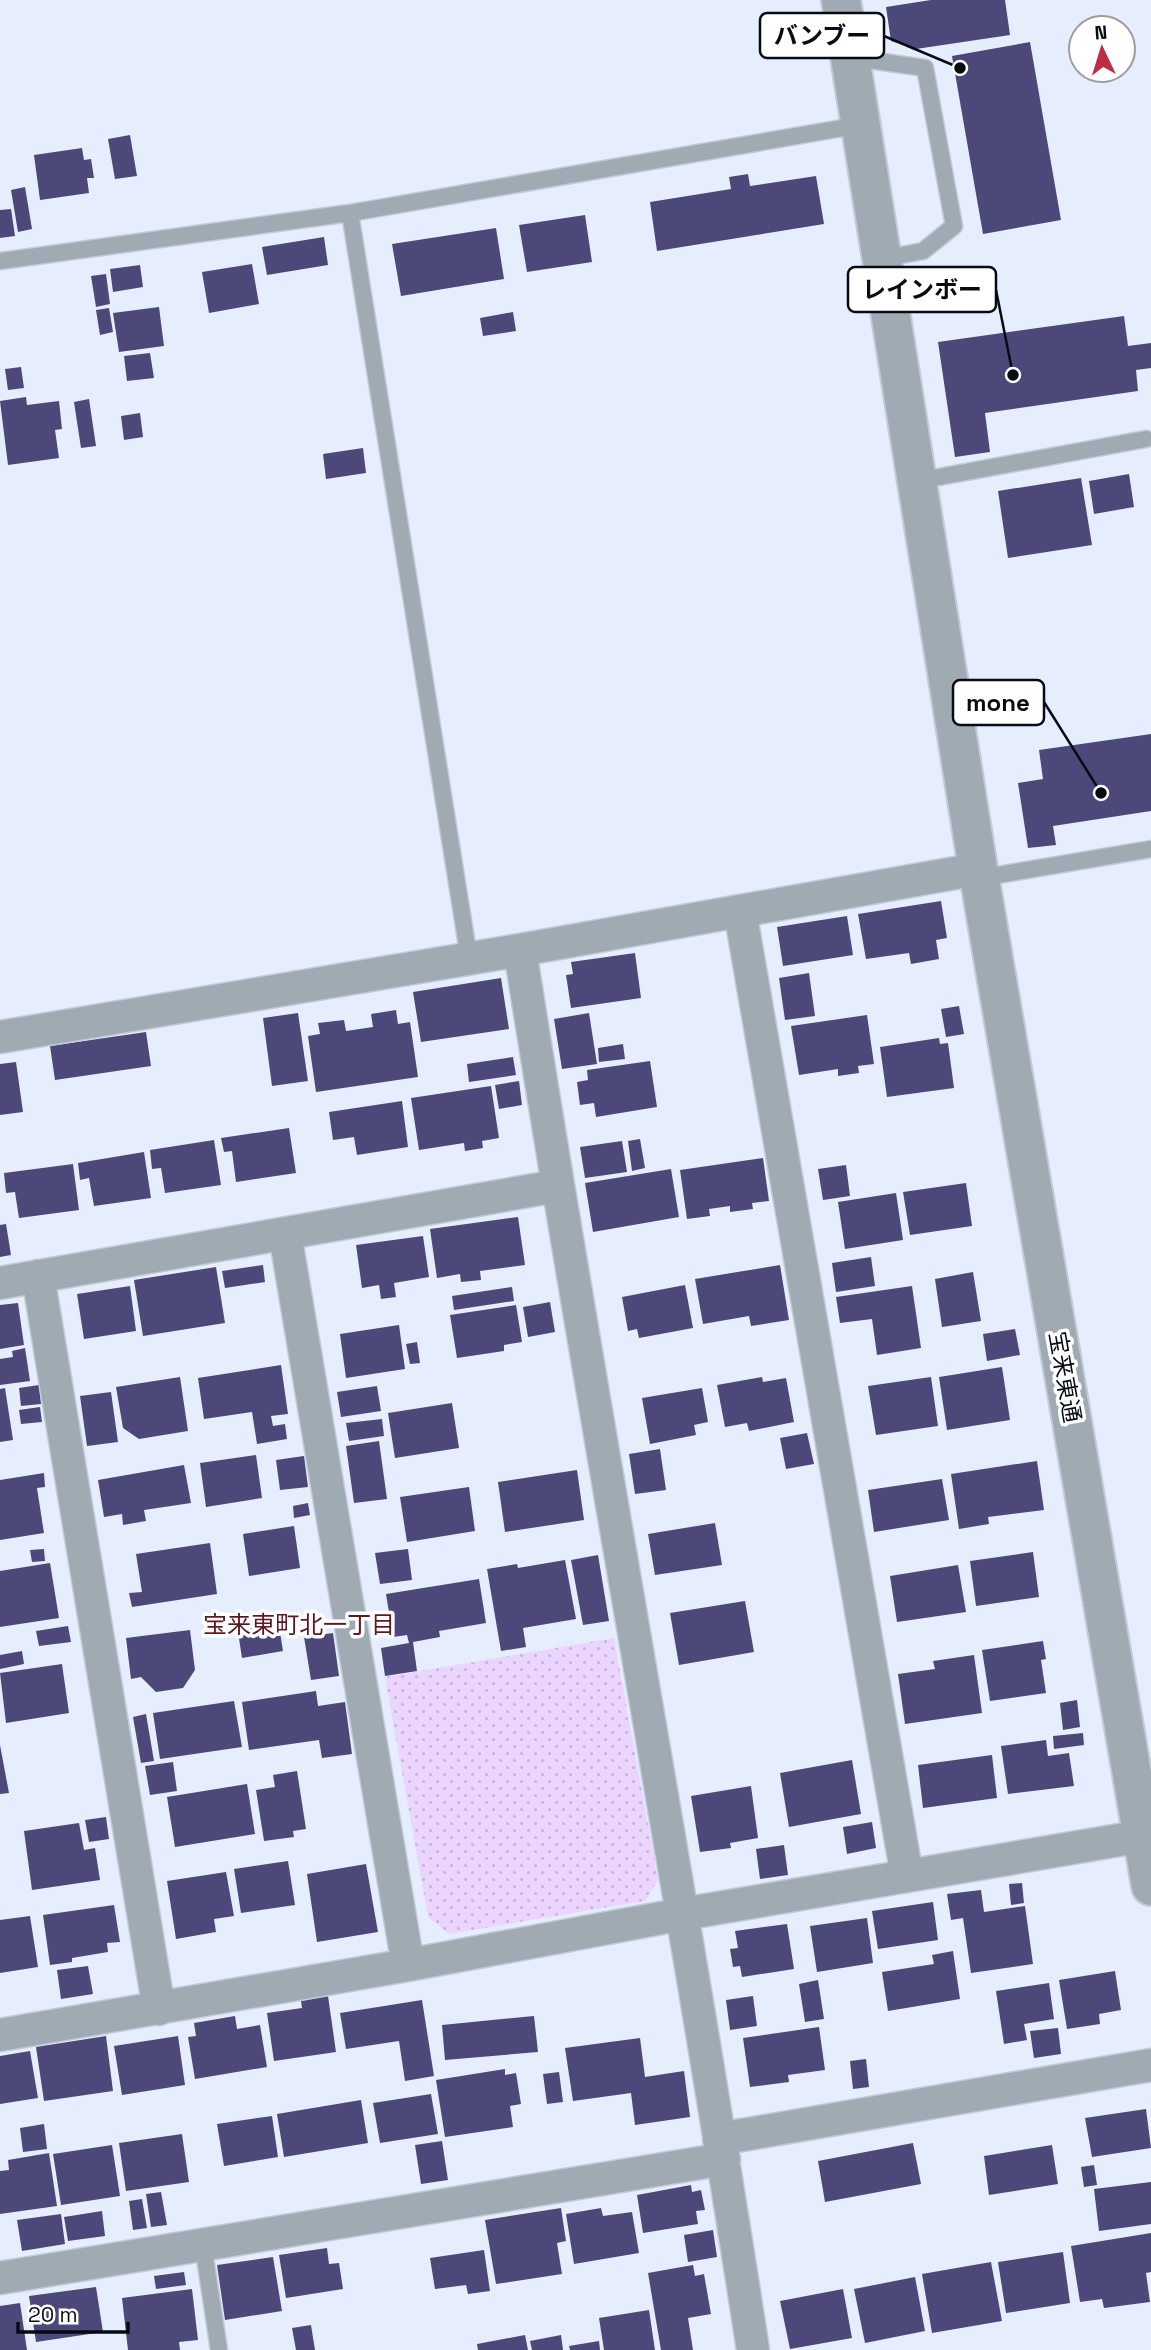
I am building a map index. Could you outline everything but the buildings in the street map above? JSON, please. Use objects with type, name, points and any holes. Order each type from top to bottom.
[{"type":"street","name":"宝来東通","points":[[841,0],[979,874],[1151,1886]]},
{"type":"street","points":[[0,1037],[740,911],[979,874]]},
{"type":"street","points":[[740,911],[908,1876]]},
{"type":"street","points":[[520,950],[557,1186],[683,1914],[753,2350]]},
{"type":"street","points":[[0,1283],[557,1186]]},
{"type":"street","points":[[285,1234],[408,1965]]},
{"type":"street","points":[[38,1276],[159,2009]]},
{"type":"street","points":[[0,2035],[1143,1836]]},
{"type":"street","points":[[0,2278],[203,2245],[721,2149],[1151,2065]]},
{"type":"lane","points":[[849,57],[925,68],[954,226],[923,251],[881,259]]},
{"type":"lane","points":[[0,261],[350,213],[860,125]]},
{"type":"lane","points":[[350,213],[469,958]]},
{"type":"lane","points":[[916,481],[1146,439]]},
{"type":"lane","points":[[979,874],[1151,849]]},
{"type":"lane","points":[[203,2245],[219,2350]]},
{"type":"shaded area","points":[[614,1638],[658,1880],[645,1901],[449,1934],[428,1917],[385,1677]]},
{"type":"place","name":"バンブー","points":[[960,68]]},
{"type":"place","name":"レインボー","points":[[1013,375]]},
{"type":"place","name":"mone","points":[[1101,793]]},
{"type":"district","name":"宝来東町北一丁目","points":[[299,1624]]}]
